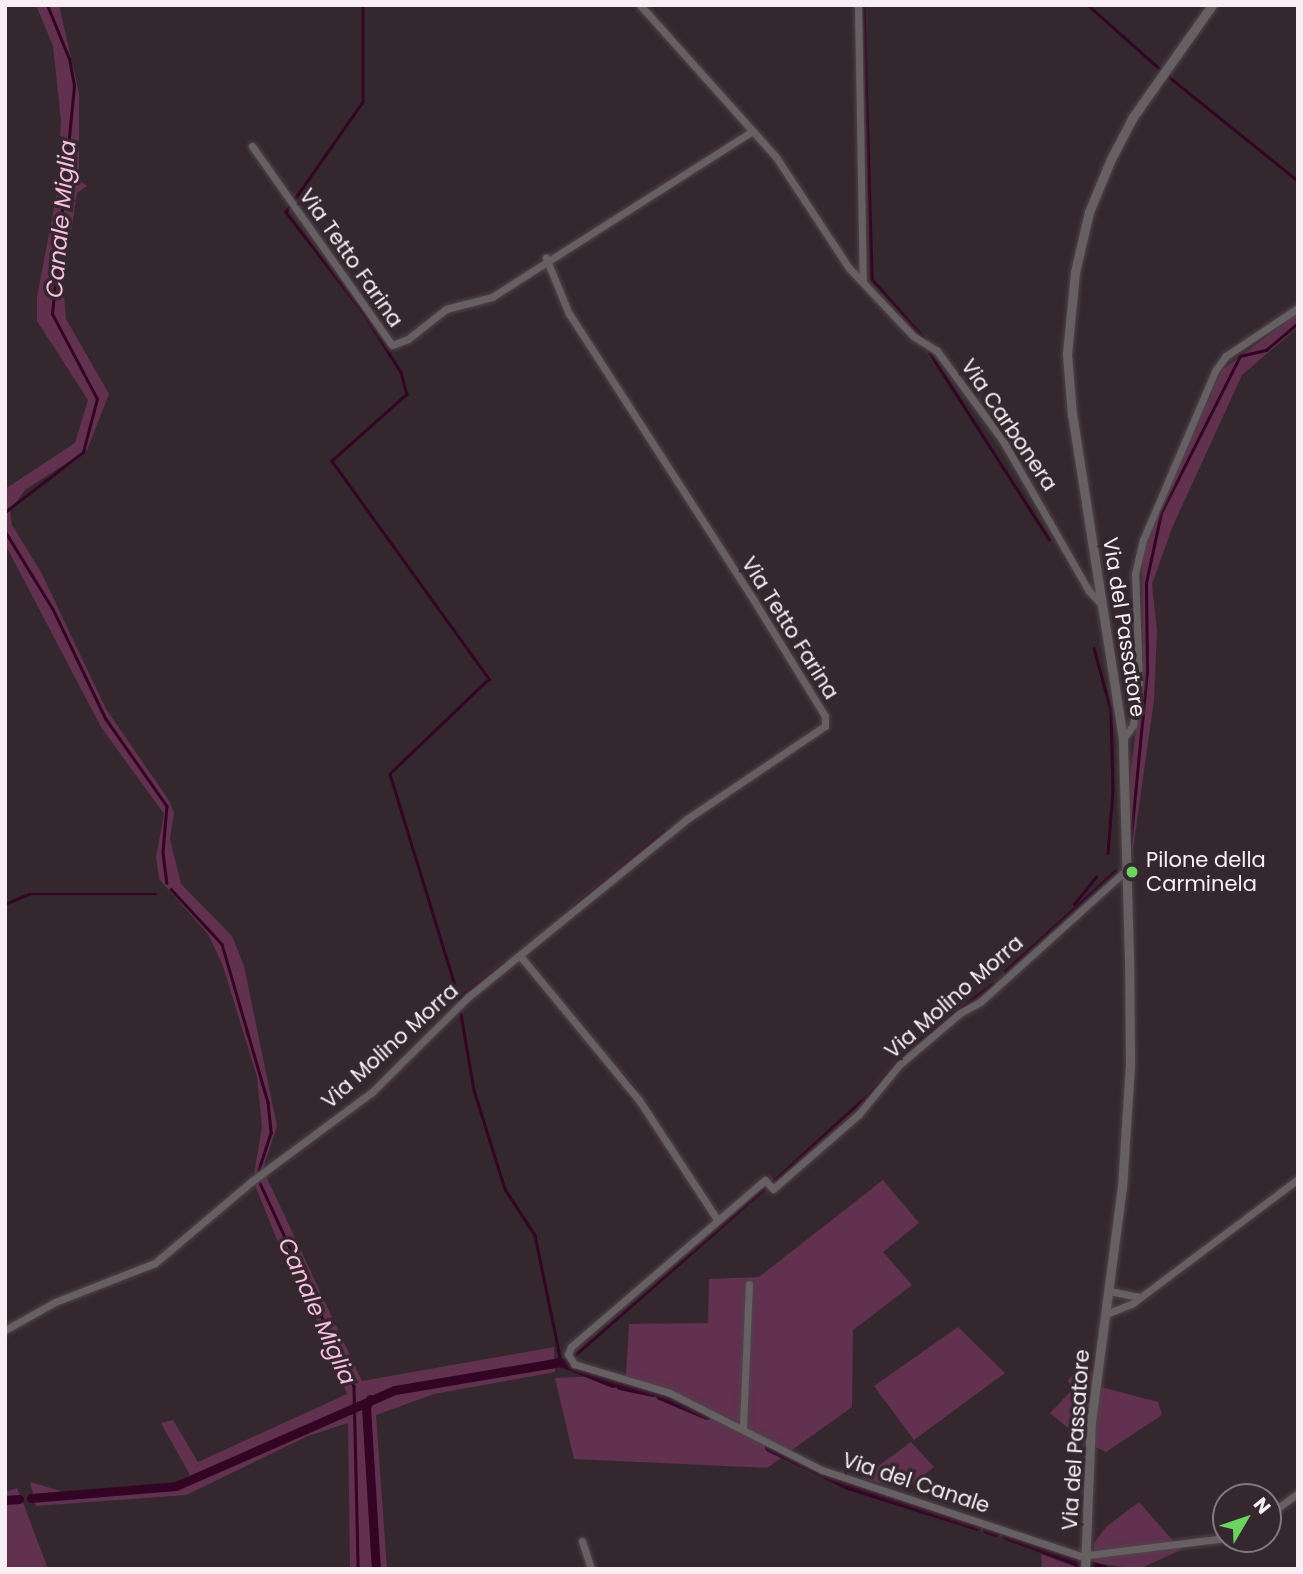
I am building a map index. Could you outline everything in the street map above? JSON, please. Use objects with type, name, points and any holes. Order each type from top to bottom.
[{"type":"street","name":"Via Carbonera","points":[[640,5],[776,157],[832,244],[863,282],[913,336],[937,351],[1003,441],[1089,591],[1104,607]]},
{"type":"street","points":[[859,5],[863,282]]},
{"type":"street","name":"Via del Passatore","points":[[1085,1569],[1091,1422],[1122,1188],[1130,1065],[1123,739],[1072,415],[1067,354],[1075,272],[1089,212],[1111,159],[1133,117],[1212,5]]},
{"type":"street","name":"Via Tetto Farina","points":[[253,146],[393,345],[408,339],[446,309],[492,297],[546,258],[751,132]]},
{"type":"street","name":"Via Tetto Farina","points":[[521,957],[687,819],[820,730],[826,721],[569,314],[558,278],[546,258]]},
{"type":"street","points":[[1123,739],[1133,725],[1139,681],[1135,574],[1143,540],[1215,371],[1226,356],[1298,308]]},
{"type":"street","name":"Via Molino Morra","points":[[575,1364],[568,1354],[570,1347],[765,1180],[773,1189],[859,1114],[899,1065],[960,1013],[980,1002],[1124,872]]},
{"type":"street","points":[[521,957],[639,1100],[717,1219]]},
{"type":"street","name":"Via Molino Morra","points":[[5,1330],[55,1302],[155,1263],[253,1181],[372,1091],[468,997],[521,957]]},
{"type":"street","points":[[1105,1314],[1141,1297],[1298,1179]]},
{"type":"street","points":[[743,1426],[749,1284]]},
{"type":"street","points":[[1109,1292],[1141,1297]]},
{"type":"street","name":"Via del Canale","points":[[575,1364],[670,1393],[743,1426],[822,1470],[1085,1556]]},
{"type":"street","points":[[1282,1505],[1298,1493]]},
{"type":"street","points":[[1085,1556],[1212,1540]]},
{"type":"street","points":[[582,1541],[591,1569]]},
{"type":"shaded area","points":[[36,5],[59,5],[79,93],[79,180],[87,186],[77,193],[63,284],[66,319],[109,394],[87,450],[25,490],[10,511],[12,525],[41,572],[106,709],[168,799],[174,813],[170,839],[181,884],[232,936],[244,966],[277,1126],[263,1169],[254,1174],[262,1127],[257,1077],[223,966],[208,934],[159,879],[156,857],[164,814],[101,727],[5,544],[5,489],[75,443],[88,400],[37,321],[37,297],[57,192],[61,121],[53,46]]},
{"type":"shaded area","points":[[1298,313],[1298,327],[1242,375],[1172,528],[1152,584],[1157,631],[1154,700],[1133,849],[1129,849],[1130,776],[1143,674],[1142,553],[1163,501],[1169,467],[1194,432],[1222,370]]},
{"type":"shaded area","points":[[266,1176],[362,1381],[554,1347],[555,1372],[434,1394],[376,1415],[387,1569],[350,1569],[348,1423],[308,1436],[186,1495],[36,1506],[30,1482],[64,1492],[177,1483],[190,1475],[161,1423],[173,1420],[198,1462],[347,1394],[324,1334],[284,1257],[255,1185]]},
{"type":"shaded area","points":[[883,1180],[919,1223],[883,1252],[912,1285],[853,1330],[852,1407],[767,1468],[574,1459],[555,1378],[626,1375],[629,1324],[708,1323],[709,1279],[759,1277]]},
{"type":"shaded area","points":[[958,1327],[1005,1373],[914,1440],[874,1386]]},
{"type":"shaded area","points":[[1088,1360],[1097,1386],[1158,1402],[1162,1415],[1106,1452],[1085,1442],[1050,1413],[1071,1391],[1068,1380]]},
{"type":"shaded area","points":[[911,1442],[934,1467],[905,1490],[862,1478]]},
{"type":"shaded area","points":[[17,1488],[48,1569],[5,1569],[5,1492]]},
{"type":"shaded area","points":[[1139,1502],[1181,1550],[1139,1569],[1094,1563],[1094,1543],[1106,1527]]},
{"type":"shaded area","points":[[1041,1554],[1078,1568],[1078,1569],[1042,1569]]},
{"type":"waterway","name":"Canale Miglia","points":[[5,512],[83,452],[97,399],[52,314],[74,86],[69,59],[47,5]]},
{"type":"waterway","points":[[363,5],[363,102],[286,212],[362,311],[401,372],[407,394],[332,461],[489,679],[390,774],[460,1002]]},
{"type":"waterway","points":[[864,5],[872,279],[925,339]]},
{"type":"waterway","points":[[1088,5],[1159,68]]},
{"type":"waterway","points":[[1168,76],[1298,181]]},
{"type":"waterway","points":[[1130,847],[1147,670],[1146,583],[1161,513],[1240,356],[1266,350],[1298,323]]},
{"type":"waterway","points":[[930,353],[1049,539]]},
{"type":"waterway","name":"Canale Miglia","points":[[5,531],[53,609],[106,719],[167,806],[163,852],[167,883]]},
{"type":"waterway","points":[[1094,648],[1111,710],[1113,791],[1108,853]]},
{"type":"waterway","points":[[574,906],[664,831]]},
{"type":"waterway","points":[[1005,971],[1115,871]]},
{"type":"waterway","points":[[1074,904],[1096,877]]},
{"type":"waterway","name":"Canale Miglia","points":[[171,889],[222,944],[268,1102],[271,1133],[259,1170]]},
{"type":"waterway","points":[[5,904],[29,894],[156,894]]},
{"type":"waterway","points":[[459,997],[504,963]]},
{"type":"waterway","points":[[771,1183],[870,1093],[908,1048],[992,984]]},
{"type":"waterway","points":[[461,1014],[474,1090],[505,1189],[535,1235],[561,1362]]},
{"type":"waterway","points":[[621,1073],[634,1088]]},
{"type":"waterway","name":"Canale Miglia","points":[[260,1183],[354,1386],[358,1569]]},
{"type":"waterway","points":[[575,1355],[766,1187]]},
{"type":"waterway","points":[[31,1498],[176,1486],[395,1390],[561,1362],[613,1383]]},
{"type":"waterway","points":[[620,1385],[653,1392]]},
{"type":"waterway","points":[[660,1395],[707,1415]]},
{"type":"waterway","points":[[370,1399],[366,1407],[376,1569]]},
{"type":"waterway","points":[[769,1447],[848,1485],[977,1526]]},
{"type":"waterway","points":[[5,1500],[19,1499]]},
{"type":"waterway","points":[[987,1529],[996,1532]]},
{"type":"waterway","points":[[1006,1535],[1079,1562]]},
{"type":"waterway","points":[[1090,1565],[1103,1569]]},
{"type":"place","name":"Pilone della Carminela","points":[[1132,872]]}]
